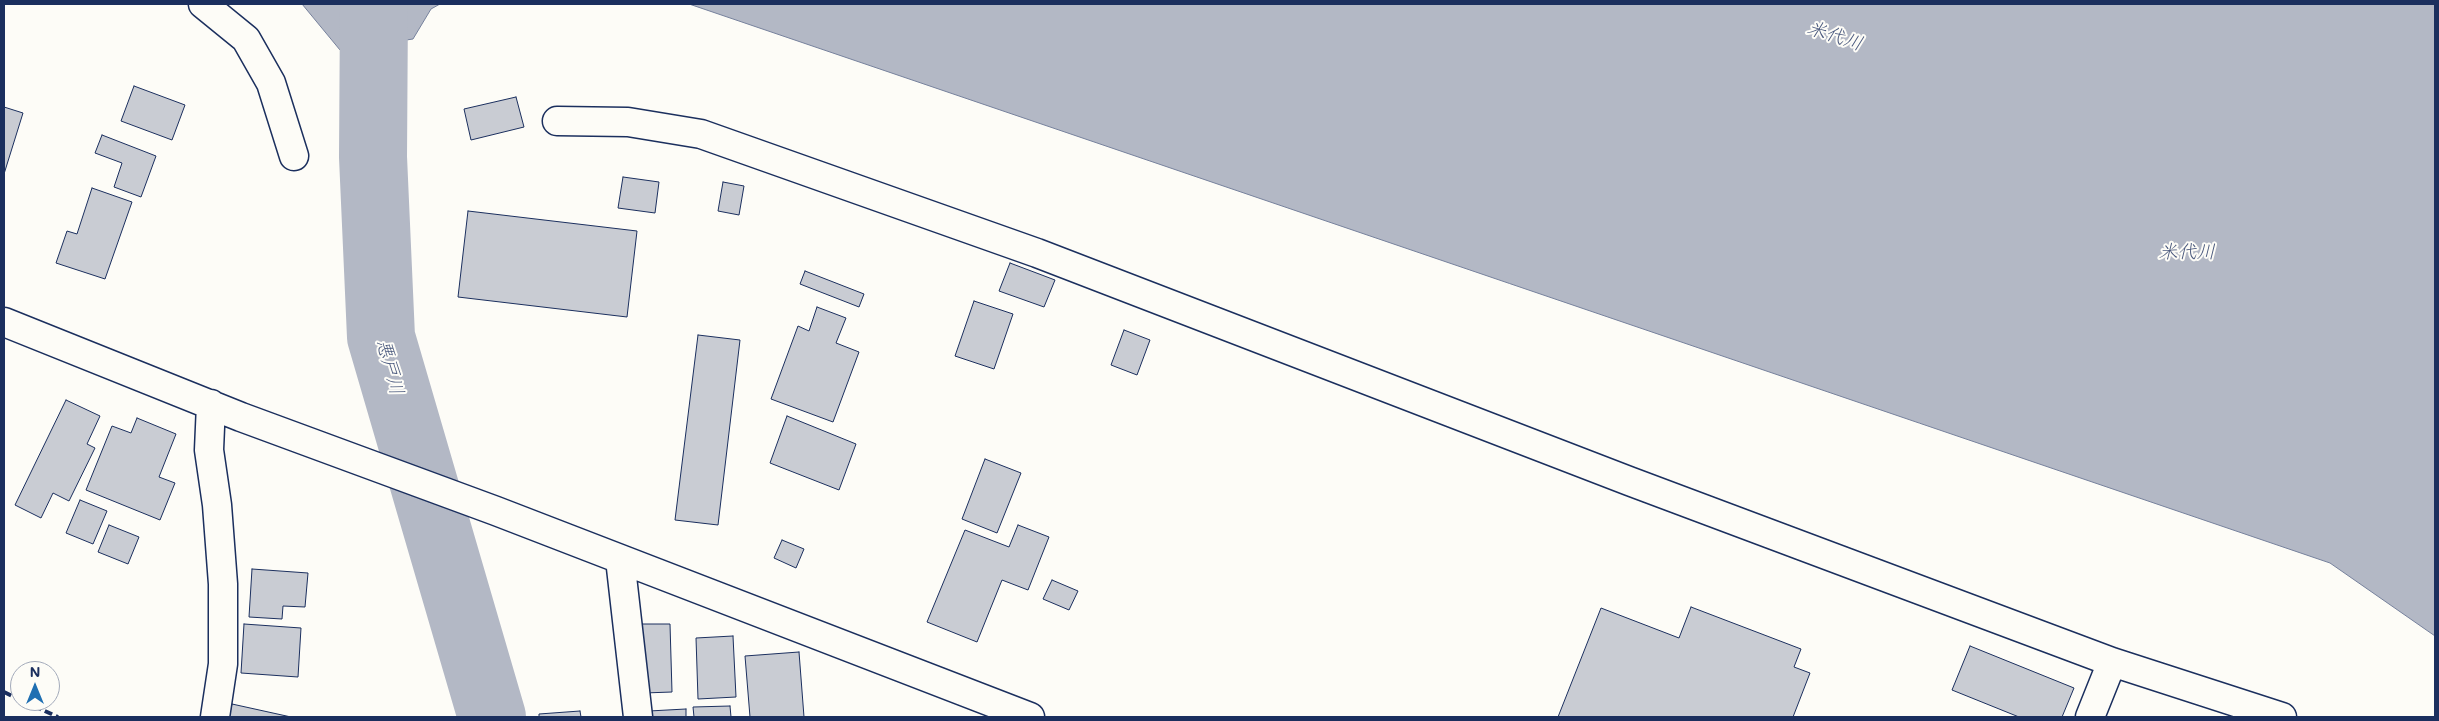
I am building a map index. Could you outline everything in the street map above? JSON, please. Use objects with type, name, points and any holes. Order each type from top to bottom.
[{"type":"street","points":[[203,4],[246,39],[271,83],[294,156]]},
{"type":"street","points":[[556,121],[628,122],[702,134],[1037,253],[1629,481],[2112,662],[2282,717]]},
{"type":"street","points":[[4,322],[241,417],[496,511],[1030,717]]},
{"type":"street","points":[[211,404],[209,450],[223,584],[223,664],[215,717]]},
{"type":"street","points":[[620,559],[638,717]]},
{"type":"street","points":[[2090,717],[2112,662]]},
{"type":"water","points":[[302,4],[440,4],[431,9],[413,39],[340,50]]},
{"type":"water","name":"米代川","points":[[689,4],[2435,4],[2435,636],[2330,563]]},
{"type":"building","points":[[134,86],[185,105],[172,140],[121,121]]},
{"type":"building","points":[[516,97],[524,127],[471,140],[464,109]]},
{"type":"building","points":[[4,107],[23,113],[4,174]]},
{"type":"building","points":[[102,135],[156,156],[141,197],[114,187],[122,163],[95,153]]},
{"type":"building","points":[[623,177],[659,182],[655,213],[618,208]]},
{"type":"building","points":[[723,182],[744,186],[739,215],[718,211]]},
{"type":"building","points":[[92,188],[132,202],[105,279],[56,263],[67,231],[77,234]]},
{"type":"building","points":[[468,211],[637,231],[627,317],[458,297]]},
{"type":"building","points":[[1010,263],[1055,280],[1044,307],[999,291]]},
{"type":"building","points":[[805,271],[864,294],[859,307],[800,284]]},
{"type":"building","points":[[974,301],[1013,314],[994,369],[955,356]]},
{"type":"building","points":[[817,307],[846,318],[836,343],[859,352],[833,422],[771,399],[798,326],[809,331]]},
{"type":"building","points":[[1124,330],[1150,340],[1137,375],[1111,365]]},
{"type":"building","points":[[698,335],[740,340],[718,525],[675,520]]},
{"type":"building","points":[[66,400],[100,416],[87,444],[95,448],[69,501],[53,493],[41,518],[15,505]]},
{"type":"building","points":[[787,416],[856,444],[839,490],[770,463]]},
{"type":"building","points":[[137,418],[176,434],[159,477],[175,483],[160,520],[86,490],[112,426],[131,433]]},
{"type":"building","points":[[985,459],[1021,473],[997,533],[962,519]]},
{"type":"building","points":[[80,500],[107,511],[93,544],[66,533]]},
{"type":"building","points":[[109,525],[139,537],[128,564],[98,552]]},
{"type":"building","points":[[1018,525],[1049,537],[1028,590],[1002,580],[977,642],[927,622],[965,530],[1009,547]]},
{"type":"building","points":[[782,540],[804,549],[796,568],[774,558]]},
{"type":"building","points":[[252,569],[308,573],[305,607],[283,606],[282,619],[249,617]]},
{"type":"building","points":[[1052,580],[1078,591],[1069,610],[1043,599]]},
{"type":"building","points":[[1691,607],[1801,649],[1794,667],[1810,673],[1793,717],[1558,717],[1601,608],[1679,638]]},
{"type":"building","points":[[244,624],[301,628],[298,677],[241,673]]},
{"type":"building","points":[[642,624],[670,624],[672,692],[644,693]]},
{"type":"building","points":[[733,636],[736,697],[698,699],[696,638]]},
{"type":"building","points":[[1970,646],[2074,688],[2062,717],[2019,717],[1952,690]]},
{"type":"building","points":[[799,652],[804,717],[750,717],[745,656]]},
{"type":"building","points":[[232,704],[291,717],[229,717]]},
{"type":"building","points":[[730,706],[731,717],[694,717],[693,707]]},
{"type":"building","points":[[686,709],[686,717],[649,717],[649,711]]},
{"type":"building","points":[[580,711],[581,717],[539,717],[539,714]]},
{"type":"waterway","name":"悪戸川","points":[[374,4],[373,157],[381,337],[492,717]]},
{"type":"railway","points":[[4,692],[10,695]]},
{"type":"railway","points":[[45,711],[58,717]]}]
